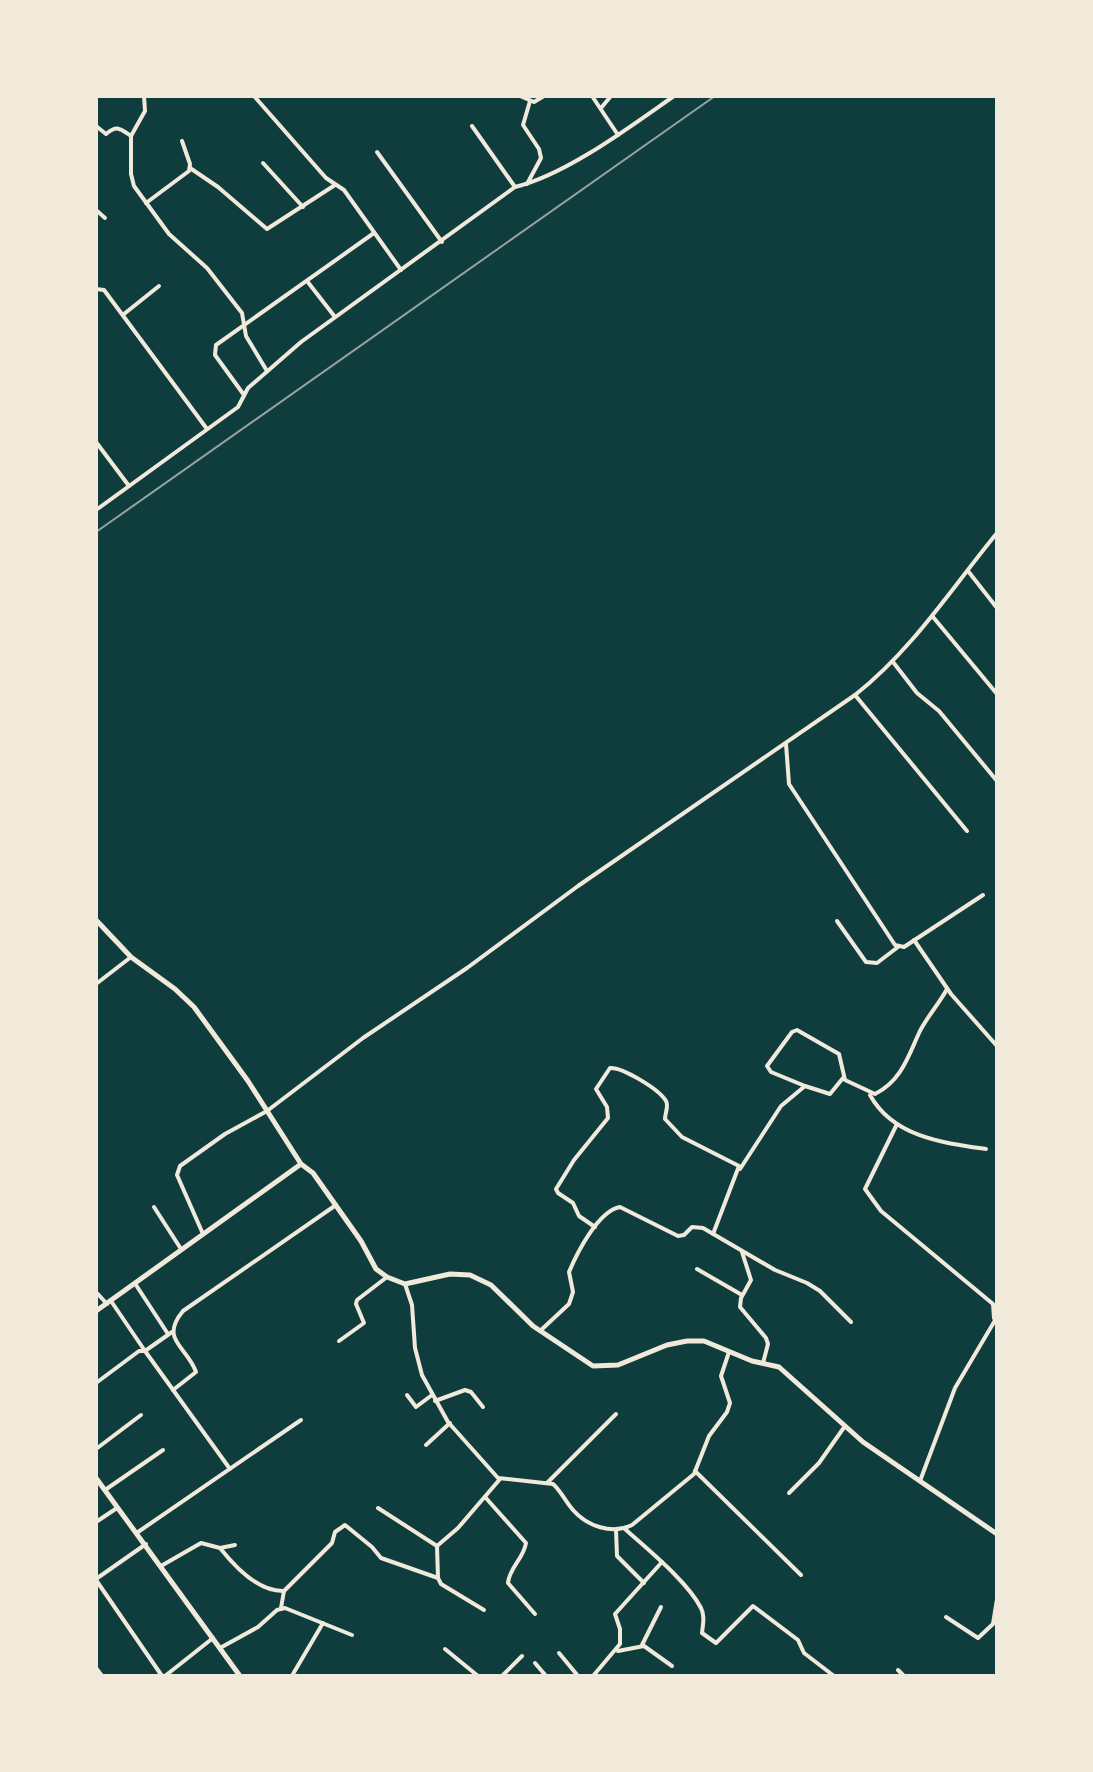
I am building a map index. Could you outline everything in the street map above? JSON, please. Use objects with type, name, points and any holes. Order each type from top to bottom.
[{"type":"street","points":[[144,96],[145,111],[131,136],[132,180],[169,234],[207,268],[242,313],[246,336],[267,371]]},
{"type":"street","points":[[254,96],[335,185],[344,190],[401,270]]},
{"type":"street","points":[[520,96],[530,101],[544,96]]},
{"type":"street","points":[[592,96],[618,135]]},
{"type":"street","points":[[601,108],[611,96]]},
{"type":"street","points":[[96,510],[238,407],[248,388],[301,342],[515,187],[536,183],[618,135],[674,96]]},
{"type":"street","points":[[527,184],[541,158],[539,149],[523,125],[530,101]]},
{"type":"street","points":[[96,126],[106,134],[113,127],[119,127],[131,136]]},
{"type":"street","points":[[472,126],[515,187]]},
{"type":"street","points":[[182,141],[190,168],[214,183],[267,229],[335,185]]},
{"type":"street","points":[[377,152],[442,242]]},
{"type":"street","points":[[263,163],[303,207]]},
{"type":"street","points":[[146,203],[190,168]]},
{"type":"street","points":[[96,210],[105,218]]},
{"type":"street","points":[[245,395],[214,351],[216,345],[374,233]]},
{"type":"street","points":[[307,281],[335,317]]},
{"type":"street","points":[[123,315],[159,286]]},
{"type":"street","points":[[96,289],[104,290],[207,429]]},
{"type":"street","points":[[96,442],[129,486]]},
{"type":"street","points":[[204,1236],[177,1175],[178,1170],[225,1134],[267,1111],[363,1038],[855,695],[893,662],[933,617],[997,533]]},
{"type":"street","points":[[968,571],[997,608]]},
{"type":"street","points":[[933,617],[997,694]]},
{"type":"street","points":[[893,662],[997,781]]},
{"type":"street","points":[[855,695],[967,831]]},
{"type":"street","points":[[786,743],[789,784],[898,947]]},
{"type":"street","points":[[837,921],[866,962],[877,963],[983,895]]},
{"type":"street","points":[[96,920],[131,957],[194,1007],[301,1164],[313,1173],[336,1205],[376,1269],[387,1277],[405,1284],[450,1274],[470,1275],[491,1285],[540,1331],[593,1366],[618,1365],[667,1345],[704,1341],[779,1367],[845,1426],[997,1534]]},
{"type":"street","points":[[914,940],[947,989],[997,1046]]},
{"type":"street","points":[[96,984],[131,957]]},
{"type":"street","points":[[869,1093],[880,1092],[900,1075],[919,1033],[947,989]]},
{"type":"street","points":[[794,1031],[839,1054],[843,1078],[830,1094],[805,1086],[771,1072],[767,1066],[794,1031]]},
{"type":"street","points":[[595,1227],[579,1216],[573,1203],[556,1189],[574,1160],[608,1118],[607,1107],[596,1089],[610,1068],[626,1072],[664,1099],[668,1105],[665,1119],[682,1137],[740,1169]]},
{"type":"street","points":[[843,1078],[869,1093],[874,1103],[897,1124],[937,1142],[986,1149]]},
{"type":"street","points":[[713,1234],[740,1169],[781,1106],[805,1086]]},
{"type":"street","points":[[897,1124],[865,1189],[881,1211],[993,1304],[996,1318],[948,1401],[920,1481]]},
{"type":"street","points":[[96,1311],[301,1164]]},
{"type":"street","points":[[96,1383],[139,1351],[145,1351],[170,1333],[179,1316],[190,1305],[336,1205]]},
{"type":"street","points":[[154,1207],[183,1251]]},
{"type":"street","points":[[540,1331],[569,1304],[573,1292],[569,1272],[595,1227],[605,1214],[620,1207],[678,1236],[695,1227],[713,1234],[775,1270],[820,1291],[851,1322]]},
{"type":"street","points":[[742,1252],[751,1280],[742,1295],[742,1311],[766,1338],[768,1344],[763,1363]]},
{"type":"street","points":[[697,1269],[742,1295]]},
{"type":"street","points":[[339,1341],[364,1323],[357,1300],[387,1277]]},
{"type":"street","points":[[405,1284],[414,1313],[417,1364],[450,1423],[492,1474],[500,1479],[547,1483],[559,1490],[575,1513],[599,1526],[616,1530],[625,1529],[689,1480],[695,1471],[709,1436],[730,1403],[721,1376],[729,1352]]},
{"type":"street","points":[[136,1285],[196,1371],[173,1390]]},
{"type":"street","points":[[96,1292],[109,1302],[230,1469]]},
{"type":"street","points":[[407,1395],[416,1407],[434,1398],[465,1390],[471,1392],[483,1407]]},
{"type":"street","points":[[547,1483],[616,1414]]},
{"type":"street","points":[[96,1449],[141,1415]]},
{"type":"street","points":[[138,1532],[301,1420]]},
{"type":"street","points":[[426,1445],[450,1423]]},
{"type":"street","points":[[789,1493],[819,1463],[845,1426]]},
{"type":"street","points":[[105,1490],[163,1450]]},
{"type":"street","points":[[695,1471],[801,1575]]},
{"type":"street","points":[[96,1478],[240,1676]]},
{"type":"street","points":[[437,1546],[458,1528],[500,1479]]},
{"type":"street","points":[[485,1497],[526,1543],[508,1577],[508,1583],[535,1614]]},
{"type":"street","points":[[96,1522],[118,1507]]},
{"type":"street","points":[[378,1508],[437,1546]]},
{"type":"street","points":[[220,1648],[258,1627],[281,1608],[284,1591],[332,1543],[335,1532],[345,1525],[381,1558],[438,1578],[446,1588],[484,1610]]},
{"type":"street","points":[[625,1529],[662,1562],[701,1607],[704,1616],[702,1633],[716,1643],[753,1606],[798,1640],[804,1653],[834,1676]]},
{"type":"street","points":[[616,1530],[617,1556],[644,1583]]},
{"type":"street","points":[[161,1566],[201,1543],[220,1548],[235,1545]]},
{"type":"street","points":[[146,1544],[96,1579],[163,1676],[213,1638]]},
{"type":"street","points":[[437,1546],[438,1578]]},
{"type":"street","points":[[220,1548],[249,1577],[272,1591],[284,1591]]},
{"type":"street","points":[[593,1676],[620,1644],[620,1629],[615,1614],[662,1562]]},
{"type":"street","points":[[946,1617],[978,1638],[993,1624],[997,1599]]},
{"type":"street","points":[[642,1645],[661,1607]]},
{"type":"street","points":[[281,1608],[291,1609],[352,1635]]},
{"type":"street","points":[[293,1674],[323,1623]]},
{"type":"street","points":[[615,1651],[642,1645],[672,1666]]},
{"type":"street","points":[[445,1649],[478,1676]]},
{"type":"street","points":[[559,1653],[578,1676]]},
{"type":"street","points":[[502,1676],[522,1656]]},
{"type":"street","points":[[535,1663],[546,1676]]},
{"type":"street","points":[[96,1668],[102,1676]]},
{"type":"street","points":[[898,1670],[904,1676]]},
{"type":"railway","points":[[96,532],[715,96]]}]
